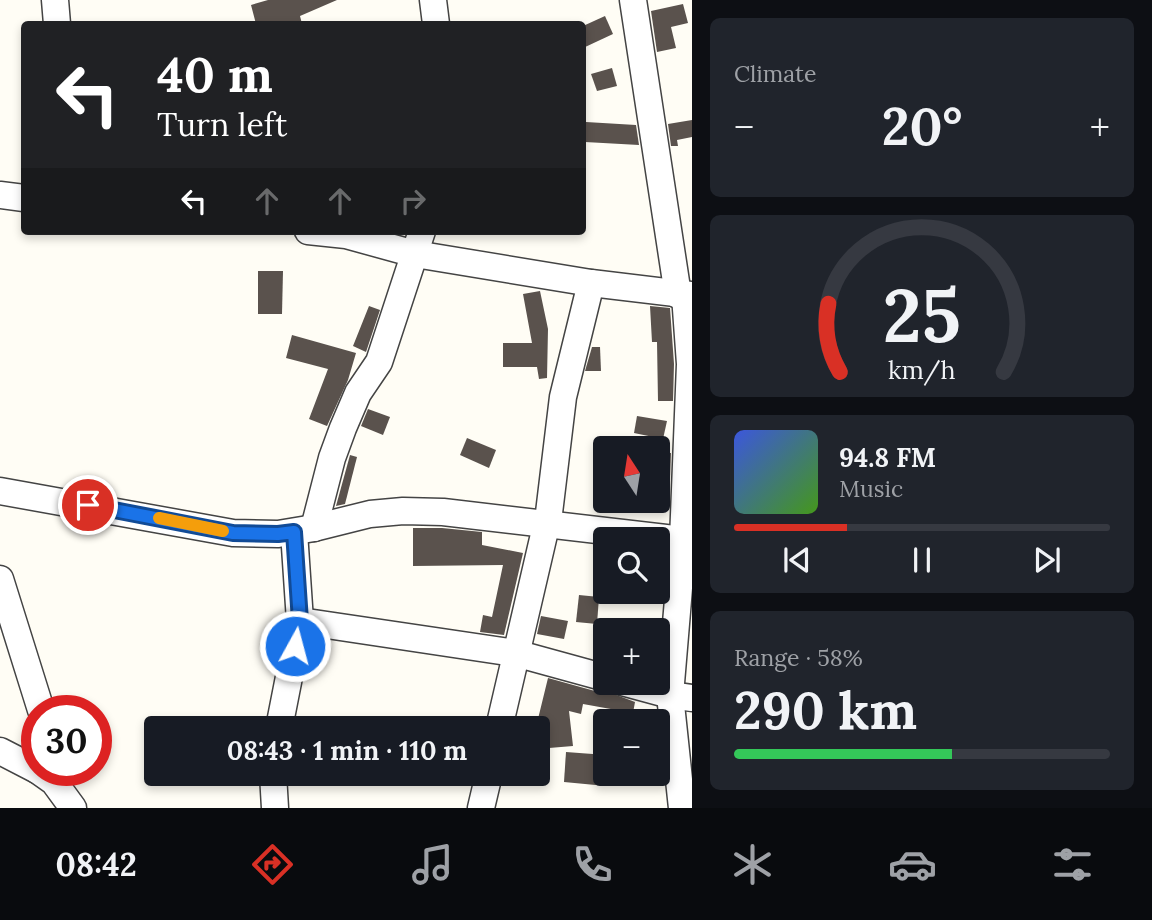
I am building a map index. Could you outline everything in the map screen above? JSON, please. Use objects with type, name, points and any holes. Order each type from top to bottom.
[{"type":"street","points":[[55,0],[57,21]]},
{"type":"street","points":[[433,0],[436,21]]},
{"type":"street","points":[[633,0],[685,295],[690,364],[681,697],[682,808]]},
{"type":"street","points":[[0,195],[21,198]]},
{"type":"street","points":[[346,235],[419,243],[591,283],[685,295]]},
{"type":"street","points":[[281,716],[300,621],[304,530],[358,393],[379,362],[419,243]]},
{"type":"street","points":[[502,716],[546,523],[563,397],[591,283]]},
{"type":"street","points":[[0,491],[190,523],[233,533],[278,534],[370,514],[403,511],[443,512],[687,539]]},
{"type":"street","points":[[0,579],[36,695]]},
{"type":"street","points":[[300,621],[515,653],[593,674]]},
{"type":"street","points":[[0,751],[21,762]]},
{"type":"street","points":[[57,786],[71,803]]},
{"type":"street","points":[[65,786],[71,803]]},
{"type":"street","points":[[274,786],[275,808]]},
{"type":"street","points":[[481,808],[486,786]]},
{"type":"building","points":[[268,0],[337,0],[300,16],[301,21],[255,21],[251,5]]},
{"type":"building","points":[[683,4],[688,23],[671,27],[676,48],[657,52],[651,11]]},
{"type":"building","points":[[605,16],[613,34],[586,47],[586,25]]},
{"type":"building","points":[[612,68],[617,86],[597,91],[591,74]]},
{"type":"building","points":[[692,120],[692,137],[677,140],[678,146],[671,146],[668,124]]},
{"type":"building","points":[[586,122],[636,125],[639,145],[586,142]]},
{"type":"building","points":[[258,271],[283,271],[282,314],[258,314]]},
{"type":"building","points":[[540,291],[548,329],[547,378],[539,379],[537,367],[503,367],[503,343],[532,343],[523,294]]},
{"type":"building","points":[[369,306],[380,310],[366,352],[353,346]]},
{"type":"building","points":[[650,306],[670,308],[674,364],[673,401],[658,401],[657,342],[652,342]]},
{"type":"building","points":[[292,335],[356,353],[348,380],[327,426],[309,419],[328,369],[286,358]]},
{"type":"building","points":[[592,347],[600,347],[601,371],[585,371]]},
{"type":"building","points":[[368,409],[390,417],[383,435],[361,426]]},
{"type":"building","points":[[637,416],[667,421],[664,436],[634,433]]},
{"type":"building","points":[[467,438],[496,450],[489,468],[460,455]]},
{"type":"building","points":[[350,455],[357,457],[345,504],[336,506]]},
{"type":"building","points":[[413,528],[482,532],[482,545],[523,553],[504,635],[480,632],[483,615],[492,617],[503,565],[413,566]]},
{"type":"building","points":[[579,595],[593,596],[593,604],[598,604],[597,618],[593,618],[593,624],[576,622]]},
{"type":"building","points":[[541,616],[568,621],[564,639],[537,634]]},
{"type":"building","points":[[548,678],[593,690],[593,695],[616,695],[635,702],[634,709],[611,709],[583,704],[581,714],[569,711],[573,746],[550,748],[550,716],[539,716]]},
{"type":"building","points":[[566,752],[593,754],[593,785],[564,782]]},
{"type":"slow traffic","points":[[159,518],[223,531]]},
{"type":"route","points":[[88,505],[233,533],[294,532],[300,621],[295,646]]}]
